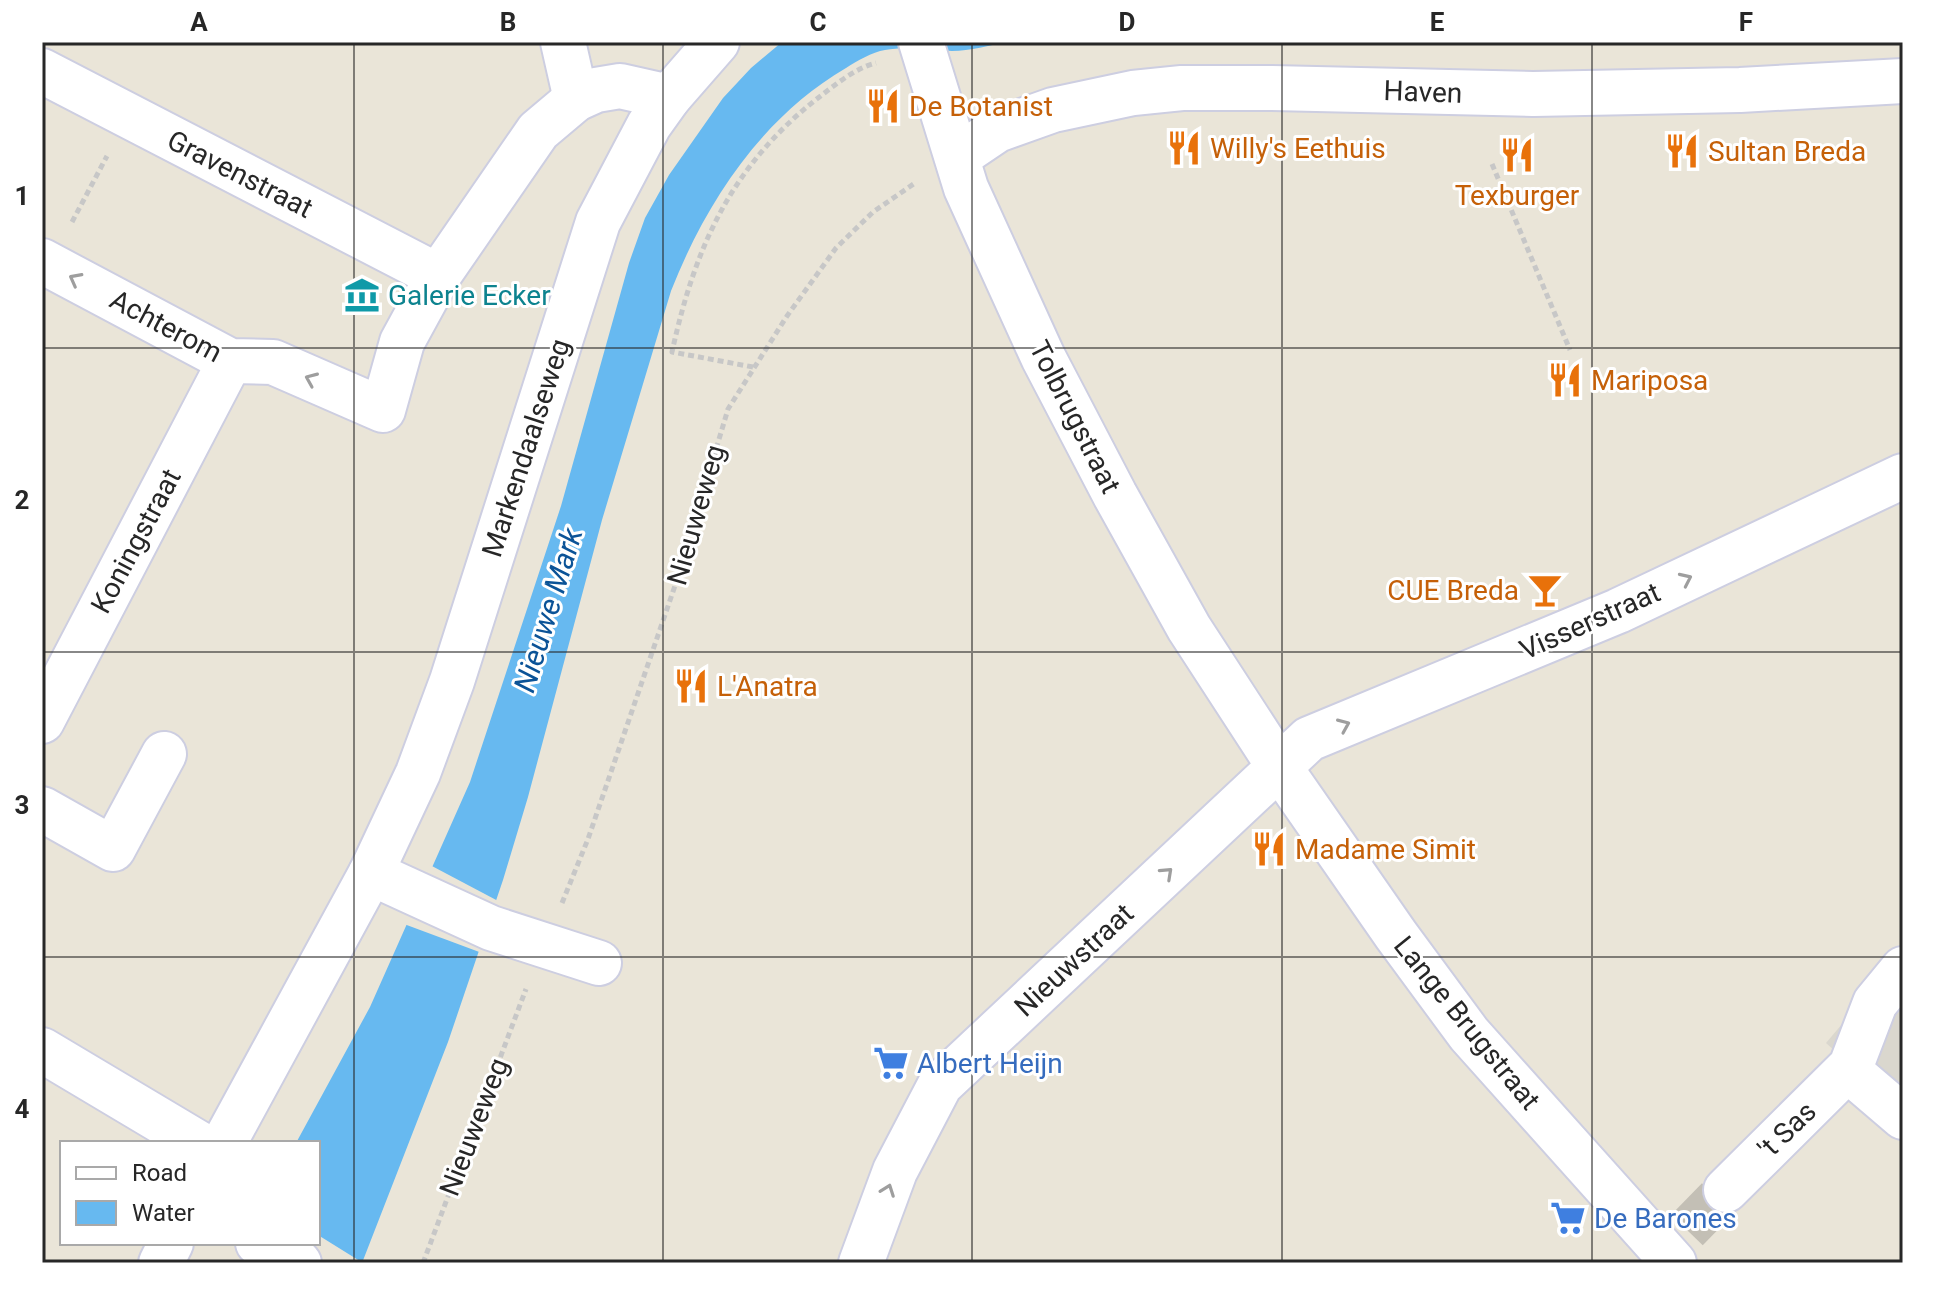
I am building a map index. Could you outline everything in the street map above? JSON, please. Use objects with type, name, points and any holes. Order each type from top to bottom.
[{"type":"street","points":[[563,42],[576,99]]},
{"type":"street","name":"Markendaalseweg","points":[[225,1141],[371,873],[418,773],[452,681],[598,222],[649,125],[717,42]]},
{"type":"street","name":"Tolbrugstraat","points":[[923,49],[966,188],[1043,357],[1189,628],[1280,768]]},
{"type":"street","name":"Gravenstraat","points":[[42,71],[438,276]]},
{"type":"street","name":"Haven","points":[[957,157],[997,130],[1053,110],[1133,93],[1182,88],[1533,94],[1728,90],[1903,81]]},
{"type":"street","points":[[438,276],[538,131],[576,99],[596,90],[620,86],[669,97]]},
{"type":"street","name":"Achterom","points":[[45,263],[230,361],[273,362],[383,410],[402,342],[438,276]]},
{"type":"street","name":"Koningstraat","points":[[42,721],[230,361]]},
{"type":"street","name":"Visserstraat","points":[[1280,768],[1309,739],[1618,611],[1903,476]]},
{"type":"street","points":[[42,809],[113,849],[164,754]]},
{"type":"street","name":"Lange Brugstraat","points":[[1280,768],[1469,1034],[1675,1249]]},
{"type":"street","name":"Nieuwstraat","points":[[861,1263],[895,1171],[940,1085],[1280,768]]},
{"type":"street","points":[[371,873],[454,911],[544,946],[599,963]]},
{"type":"street","name":"'t Sas","points":[[1726,1190],[1848,1070],[1875,1003],[1903,969]]},
{"type":"street","points":[[42,1050],[195,1141]]},
{"type":"street","points":[[1848,1070],[1903,1117]]},
{"type":"street","points":[[161,1263],[170,1245]]},
{"type":"street","points":[[262,1245],[299,1263]]},
{"type":"path","points":[[753,367],[672,352],[683,304],[710,229],[724,201],[773,139],[837,83],[869,65],[923,49]]},
{"type":"path","points":[[45,263],[129,116]]},
{"type":"path","name":"Nieuweweg","points":[[423,1263],[588,839],[678,577],[722,426],[753,367],[854,228],[899,193],[957,157]]},
{"type":"path","points":[[1492,164],[1570,350]]},
{"type":"shaded area","points":[[1903,952],[1903,1111],[1826,1043]]},
{"type":"water","name":"Nieuwe Mark","points":[[782,42],[1007,42],[959,51],[893,49],[860,60],[816,88],[788,111],[740,164],[720,194],[701,226],[671,291],[602,520],[503,880],[448,1042],[362,1263],[229,1263],[320,1245],[320,1141],[297,1141],[370,1007],[470,782],[561,506],[629,263],[645,218],[669,175],[723,98],[751,68]]},
{"type":"pier","points":[[430,865],[500,902],[482,953],[404,924]]},
{"type":"pier","points":[[320,1236],[363,1263],[225,1263],[235,1245],[320,1245]]},
{"type":"tunnel","points":[[1687,1230],[1726,1190]]},
{"type":"place","name":"De Botanist","points":[[883,106]]},
{"type":"place","name":"Willy's Eethuis","points":[[1184,148]]},
{"type":"place","name":"Sultan Breda","points":[[1682,151]]},
{"type":"place","name":"Texburger","points":[[1517,155]]},
{"type":"place","name":"Galerie Ecker","points":[[362,295]]},
{"type":"place","name":"Mariposa","points":[[1565,380]]},
{"type":"place","name":"CUE Breda","points":[[1545,590]]},
{"type":"place","name":"L'Anatra","points":[[691,686]]},
{"type":"place","name":"Madame Simit","points":[[1269,849]]},
{"type":"place","name":"Albert Heijn","points":[[891,1063]]},
{"type":"place","name":"De Barones","points":[[1568,1218]]}]
